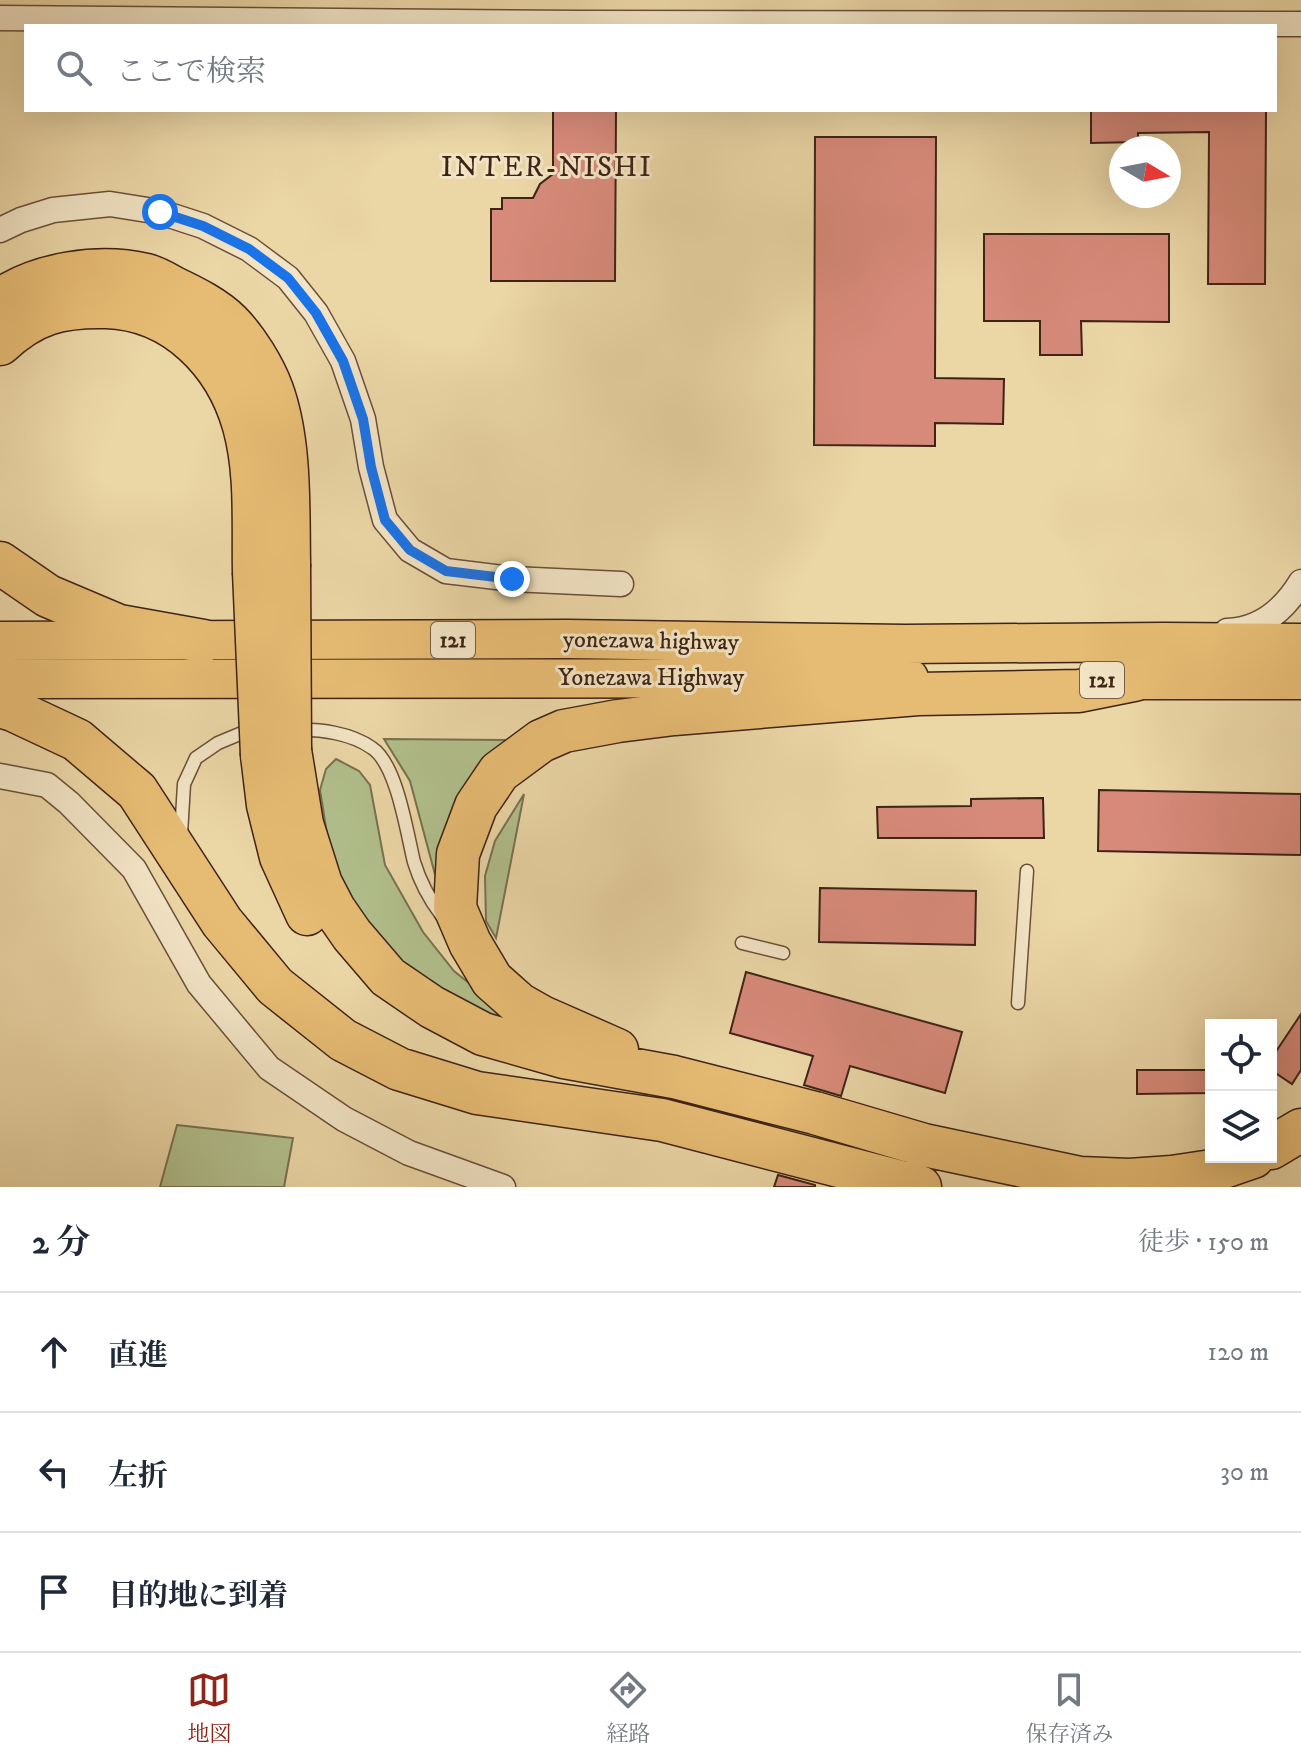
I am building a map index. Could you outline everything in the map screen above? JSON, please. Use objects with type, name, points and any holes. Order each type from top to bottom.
[{"type":"highway","points":[[0,300],[13,291],[57,275],[104,270],[147,275],[196,298],[229,323],[254,356],[272,390],[283,435],[288,502],[271,568]]},
{"type":"highway","points":[[0,344],[14,330],[41,315],[80,307],[113,308],[150,315],[183,332],[209,358],[226,383],[243,425],[252,490],[271,568],[276,753],[268,805],[281,857],[308,917],[346,967],[376,996],[456,1047],[662,1120],[909,1185]]},
{"type":"highway","points":[[0,563],[48,596],[119,626],[203,641]]},
{"type":"highway","name":"yonezawa highway","points":[[0,641],[568,639],[905,644],[1301,643]]},
{"type":"highway","name":"Yonezawa Highway","points":[[0,679],[1301,680]]},
{"type":"highway","points":[[674,1077],[519,1004],[492,980],[470,943],[455,908],[458,854],[476,806],[499,772],[541,741],[564,731],[618,721],[918,694],[1079,691],[1134,680]]},
{"type":"highway","points":[[0,706],[77,740],[137,791],[222,922],[275,986],[343,1040],[399,1069],[477,1093],[662,1120]]},
{"type":"highway","points":[[276,753],[321,884],[352,935],[388,977],[432,1007],[483,1034],[564,1057],[674,1077],[924,1145],[1080,1178],[1129,1180],[1172,1177],[1212,1171],[1235,1163]]},
{"type":"highway","points":[[1277,1144],[1301,1130]]},
{"type":"highway","points":[[924,1145],[1032,1187]]},
{"type":"street","points":[[0,18],[578,12],[1301,24]]},
{"type":"street","points":[[0,230],[53,210],[110,204],[160,212],[203,226],[249,249],[288,278],[316,313],[343,361],[363,419],[385,520],[410,550],[446,571],[512,579],[621,584]]},
{"type":"street","points":[[1163,642],[1173,634],[1187,631],[1233,630],[1268,620],[1301,582]]},
{"type":"street","points":[[0,776],[47,785],[134,869],[199,984],[269,1068],[344,1119],[409,1153],[503,1187]]},
{"type":"lane","points":[[182,861],[184,784],[196,758],[218,743],[242,733],[314,730],[348,737],[374,749],[389,770],[407,825],[415,864],[428,897],[448,923],[470,943]]},
{"type":"lane","points":[[1018,1003],[1027,871]]},
{"type":"lane","points":[[742,943],[783,953]]},
{"type":"green space","points":[[384,739],[506,740],[477,776],[437,882],[410,781]]},
{"type":"green space","points":[[336,759],[359,771],[370,785],[385,865],[423,932],[454,971],[507,1014],[524,1038],[381,959],[335,884],[320,790],[326,769]]},
{"type":"green space","points":[[524,794],[496,938],[486,921],[485,876],[495,841]]},
{"type":"green space","points":[[177,1125],[293,1138],[284,1187],[160,1187]]},
{"type":"building","points":[[553,112],[616,112],[615,281],[491,281],[491,209],[502,209],[502,198],[533,198],[540,184],[553,174]]},
{"type":"building","points":[[1091,112],[1266,112],[1265,284],[1208,284],[1209,132],[1109,136],[1109,143],[1091,143]]},
{"type":"building","points":[[815,137],[936,137],[935,378],[1004,379],[1003,424],[935,423],[935,446],[814,445]]},
{"type":"building","points":[[984,234],[1169,234],[1169,322],[1081,321],[1082,355],[1040,355],[1040,321],[984,321]]},
{"type":"building","points":[[1099,790],[1301,794],[1301,855],[1098,851]]},
{"type":"building","points":[[1043,798],[1044,838],[878,838],[877,807],[971,806],[971,799]]},
{"type":"building","points":[[820,888],[976,891],[975,945],[819,942]]},
{"type":"building","points":[[746,972],[962,1032],[945,1093],[850,1066],[841,1096],[804,1085],[813,1056],[730,1033]]},
{"type":"building","points":[[1301,1014],[1301,1070],[1292,1084],[1277,1074],[1277,1050]]},
{"type":"building","points":[[1137,1070],[1205,1070],[1205,1093],[1137,1094]]},
{"type":"building","points":[[778,1175],[815,1185],[815,1187],[774,1187]]},
{"type":"district","name":"INTER-NISHI","points":[[547,167]]},
{"type":"route","points":[[160,212],[203,226],[249,249],[288,278],[316,313],[343,361],[363,419],[385,520],[410,550],[446,571],[512,579]]}]
